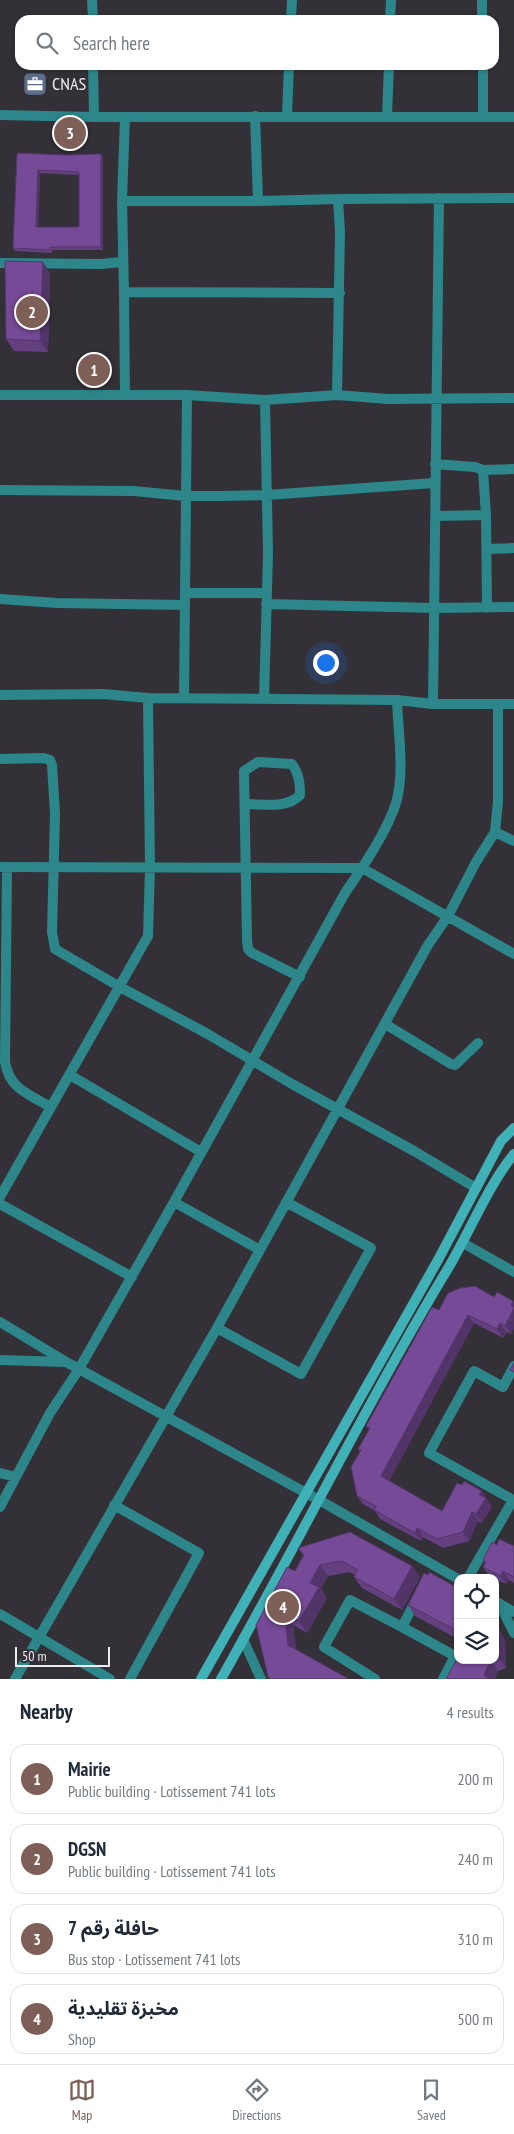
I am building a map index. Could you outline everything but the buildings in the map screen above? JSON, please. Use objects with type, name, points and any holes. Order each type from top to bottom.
[{"type":"main road","points":[[201,1679],[438,1260],[500,1141],[514,1129]]},
{"type":"main road","points":[[220,1679],[319,1500],[364,1413],[463,1243],[495,1182],[514,1154]]},
{"type":"street","points":[[92,0],[92,15]]},
{"type":"street","points":[[291,15],[292,0]]},
{"type":"street","points":[[390,15],[391,0]]},
{"type":"street","points":[[482,0],[482,15]]},
{"type":"street","points":[[93,70],[94,117]]},
{"type":"street","points":[[287,116],[289,70]]},
{"type":"street","points":[[387,117],[389,70]]},
{"type":"street","points":[[483,70],[484,116]]},
{"type":"street","points":[[0,115],[94,117],[514,117]]},
{"type":"street","points":[[255,116],[258,201]]},
{"type":"street","points":[[125,117],[122,262],[126,395]]},
{"type":"street","points":[[433,704],[436,516],[434,483],[439,198]]},
{"type":"street","points":[[122,201],[514,198]]},
{"type":"street","points":[[337,395],[340,292],[338,199]]},
{"type":"street","points":[[0,263],[101,264],[122,262]]},
{"type":"street","points":[[124,292],[340,292]]},
{"type":"street","points":[[0,394],[187,395],[265,400],[337,395],[388,399],[514,398]]},
{"type":"street","points":[[184,697],[187,395]]},
{"type":"street","points":[[264,699],[267,495],[265,400]]},
{"type":"street","points":[[435,464],[475,467],[482,470],[514,469]]},
{"type":"street","points":[[482,470],[486,515],[487,608]]},
{"type":"street","points":[[0,490],[134,491],[185,496],[267,495],[434,483]]},
{"type":"street","points":[[436,516],[486,515]]},
{"type":"street","points":[[487,549],[514,548]]},
{"type":"street","points":[[186,593],[266,593]]},
{"type":"street","points":[[0,599],[57,603],[185,605]]},
{"type":"street","points":[[266,604],[434,608],[514,607]]},
{"type":"street","points":[[0,695],[103,694],[148,698],[397,700],[433,704],[514,704]]},
{"type":"street","points":[[0,1197],[148,936],[150,868],[148,698]]},
{"type":"street","points":[[0,1507],[50,1413],[79,1369],[132,1277],[345,893],[362,868],[396,803],[400,767],[397,700]]},
{"type":"street","points":[[15,1679],[217,1328],[428,945],[448,916],[476,862],[496,832],[498,801],[498,704]]},
{"type":"street","points":[[0,759],[44,758],[50,760],[52,765],[55,814],[52,932],[56,949],[336,1109],[389,1136],[476,1188]]},
{"type":"street","points":[[245,804],[288,804],[295,801],[300,795],[300,779],[292,764],[258,762],[244,770],[248,949],[261,958],[300,977]]},
{"type":"street","points":[[496,832],[514,841]]},
{"type":"street","points":[[50,1106],[13,1084],[8,1076],[5,1062],[4,868],[362,868],[514,954]]},
{"type":"street","points":[[385,1024],[455,1065],[478,1042]]},
{"type":"street","points":[[70,1075],[201,1152]]},
{"type":"street","points":[[174,1202],[260,1250]]},
{"type":"street","points":[[217,1328],[301,1374],[371,1248],[286,1202]]},
{"type":"street","points":[[0,1204],[132,1277]]},
{"type":"street","points":[[463,1243],[514,1272]]},
{"type":"street","points":[[0,1322],[79,1369],[319,1500],[432,1570],[454,1578]]},
{"type":"street","points":[[0,1360],[68,1362]]},
{"type":"street","points":[[470,1574],[513,1500],[429,1453],[474,1370],[503,1387],[514,1366]]},
{"type":"street","points":[[0,1473],[16,1477]]},
{"type":"street","points":[[114,1505],[199,1553],[130,1679]]},
{"type":"street","points":[[402,1627],[420,1592]]},
{"type":"street","points":[[376,1679],[324,1647],[350,1600],[455,1656],[443,1679]]},
{"type":"street","points":[[499,1603],[514,1612]]},
{"type":"street","points":[[499,1606],[514,1632]]},
{"type":"street","points":[[0,1614],[110,1679]]},
{"type":"street","points":[[243,1640],[262,1679]]},
{"type":"place","name":"CNAS","points":[[35,84]]},
{"type":"place","name":"حافلة رقم 7","points":[[70,133]]},
{"type":"place","name":"DGSN","points":[[32,312]]},
{"type":"place","name":"Mairie","points":[[94,370]]},
{"type":"place","name":"مخبزة تقليدية","points":[[283,1607]]}]
